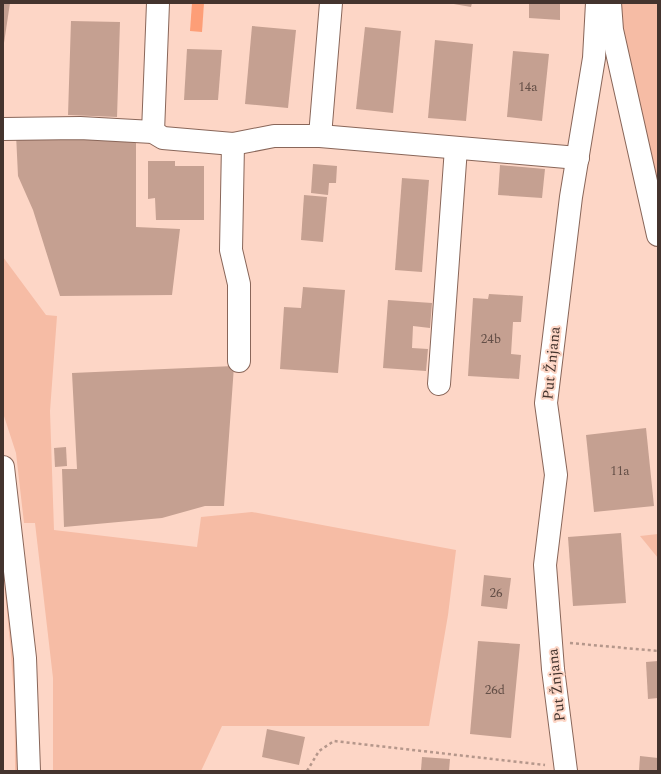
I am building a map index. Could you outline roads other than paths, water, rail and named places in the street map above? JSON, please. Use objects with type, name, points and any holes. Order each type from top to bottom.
[{"type":"street","points":[[153,132],[158,3]]},
{"type":"street","points":[[320,136],[331,3]]},
{"type":"street","name":"Put Žnjana","points":[[566,769],[551,642],[545,565],[556,475],[546,403],[571,197],[594,58],[597,3]]},
{"type":"street","points":[[610,3],[612,30],[658,235]]},
{"type":"street","points":[[3,128],[80,128],[153,132],[163,138],[233,144],[274,136],[320,136],[578,158]]},
{"type":"street","points":[[233,144],[231,250],[239,284],[238,361]]},
{"type":"street","points":[[440,384],[456,148]]},
{"type":"street","points":[[3,467],[25,658],[29,771]]}]
